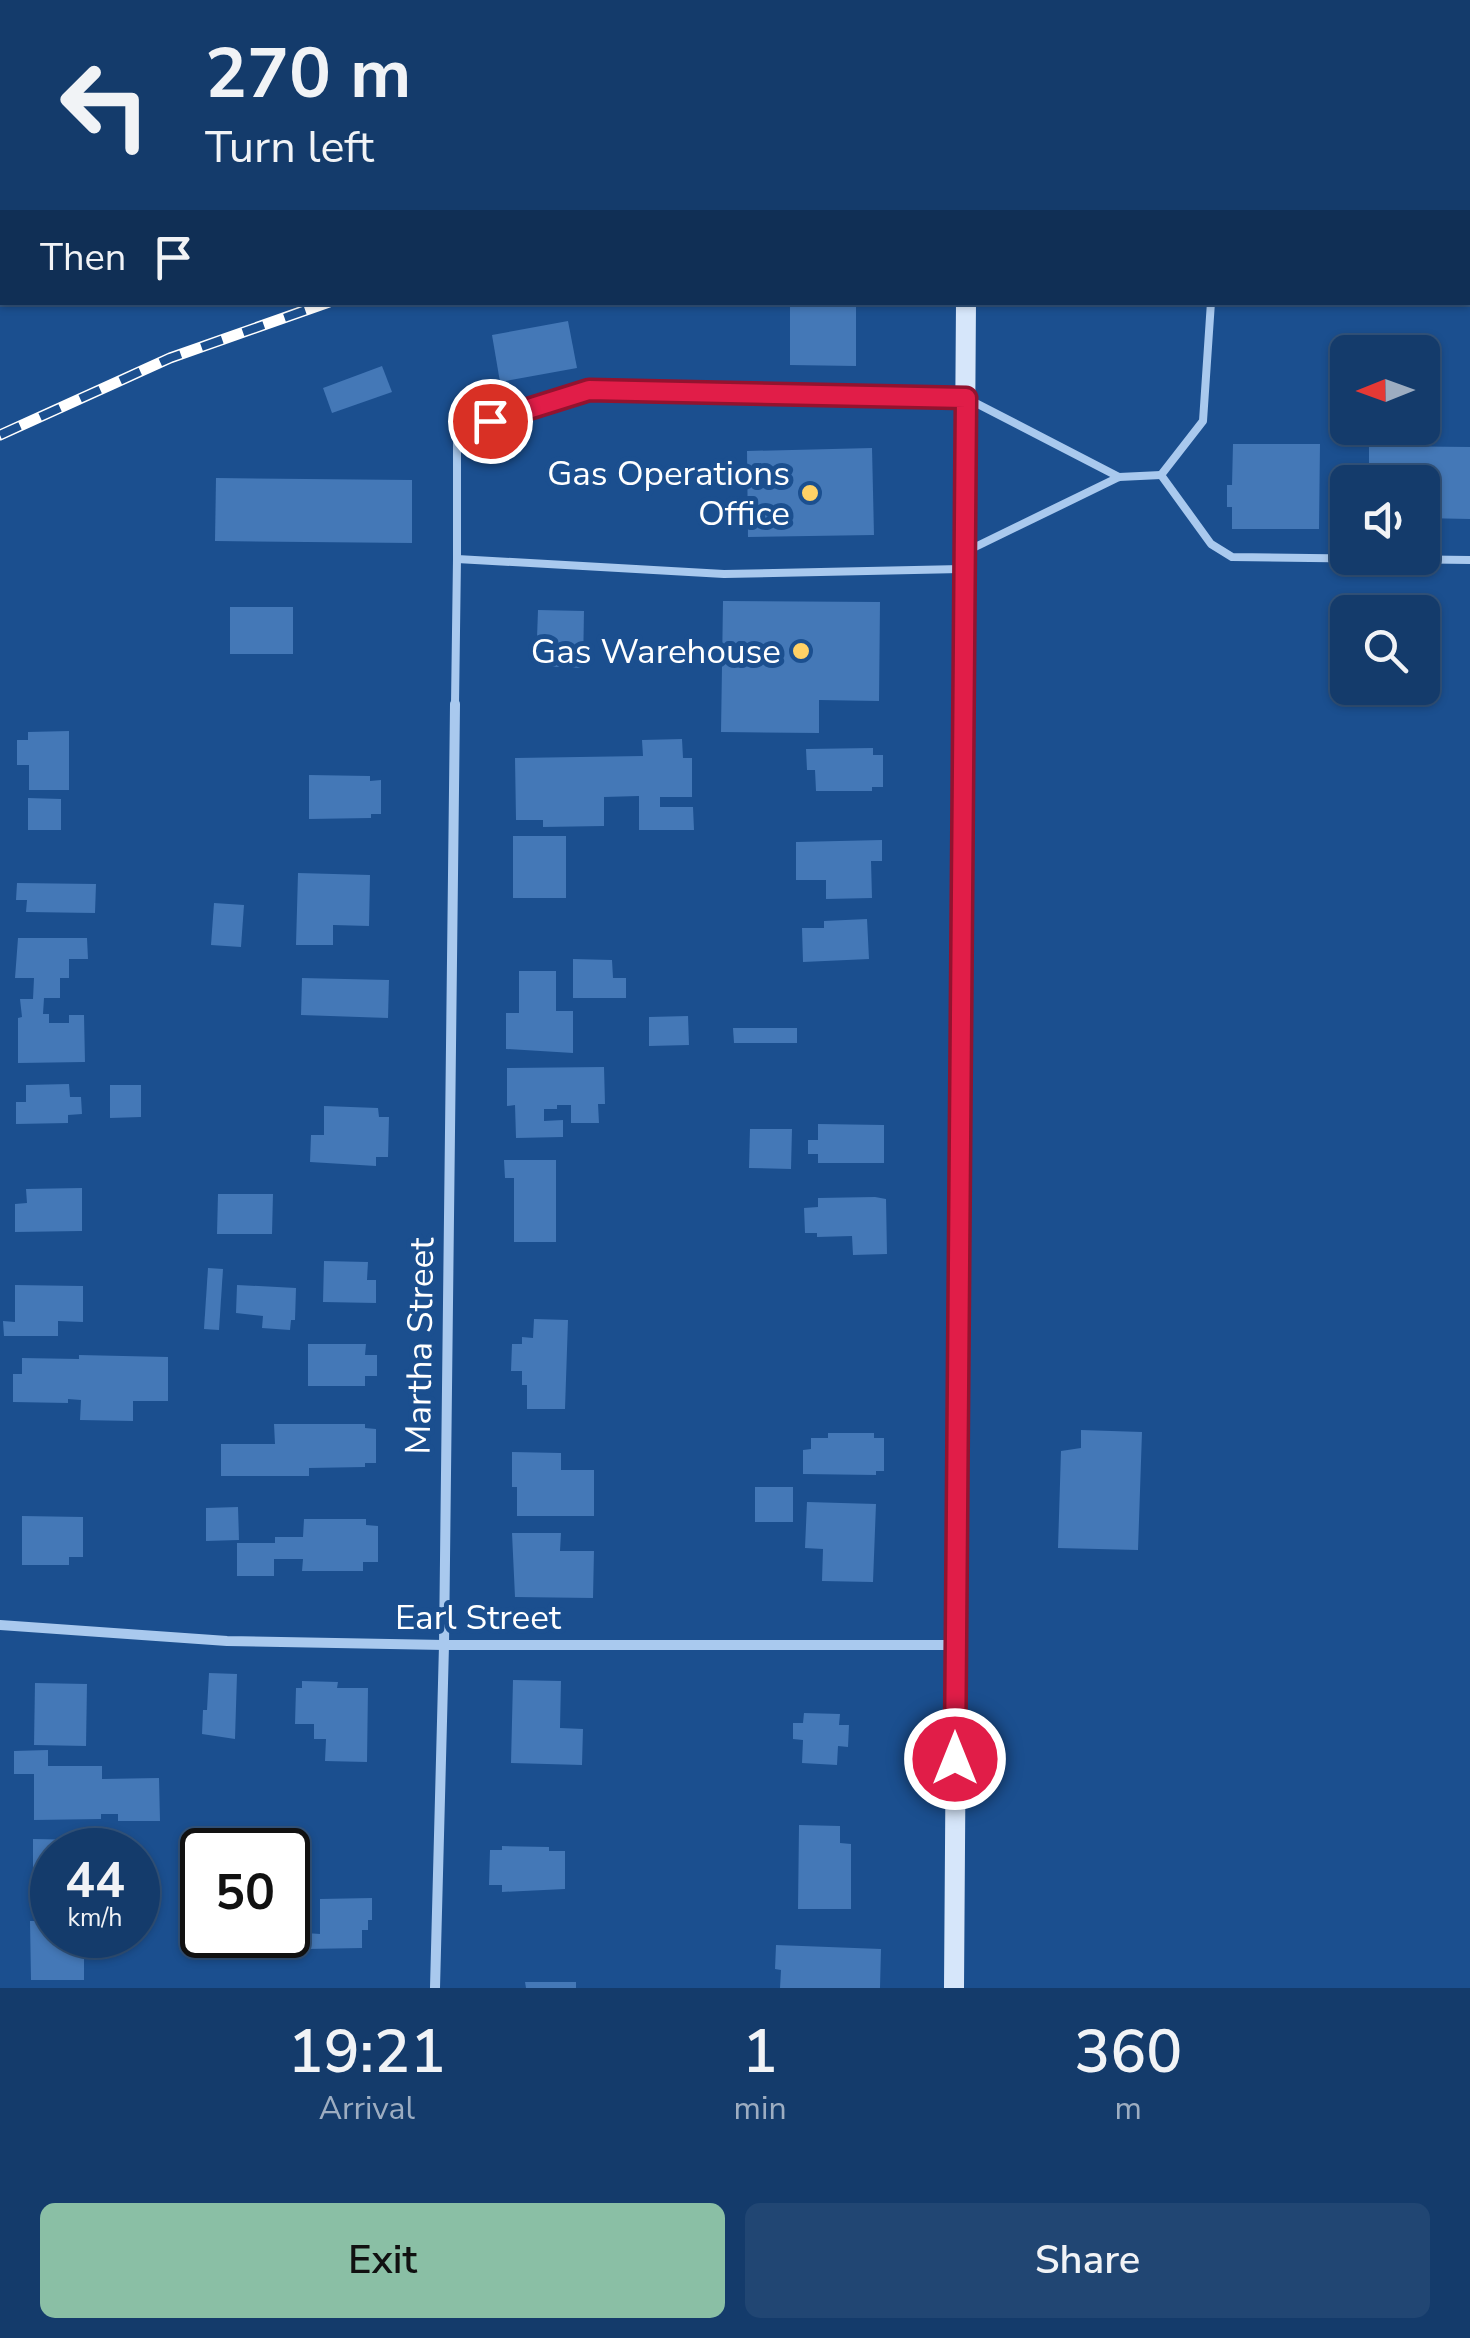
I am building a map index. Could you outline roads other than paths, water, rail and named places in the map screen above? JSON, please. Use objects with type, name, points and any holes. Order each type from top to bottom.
[{"type":"main road","points":[[954,1988],[966,305]]},
{"type":"street","name":"Martha Street","points":[[435,1988],[444,1645],[454,704]]},
{"type":"street","name":"Earl Street","points":[[0,1625],[226,1640],[444,1645],[956,1645]]},
{"type":"lane","points":[[456,558],[724,574],[965,561],[1120,477],[1161,475],[1203,421],[1211,305]]},
{"type":"lane","points":[[454,704],[456,431],[589,390],[966,398],[1120,477]]},
{"type":"lane","points":[[1161,475],[1211,544],[1232,557],[1470,560]]},
{"type":"railway","points":[[0,435],[170,358],[320,305]]},
{"type":"place","name":"Gas Operations Office","points":[[810,493]]},
{"type":"place","name":"Gas Warehouse","points":[[801,651]]}]
